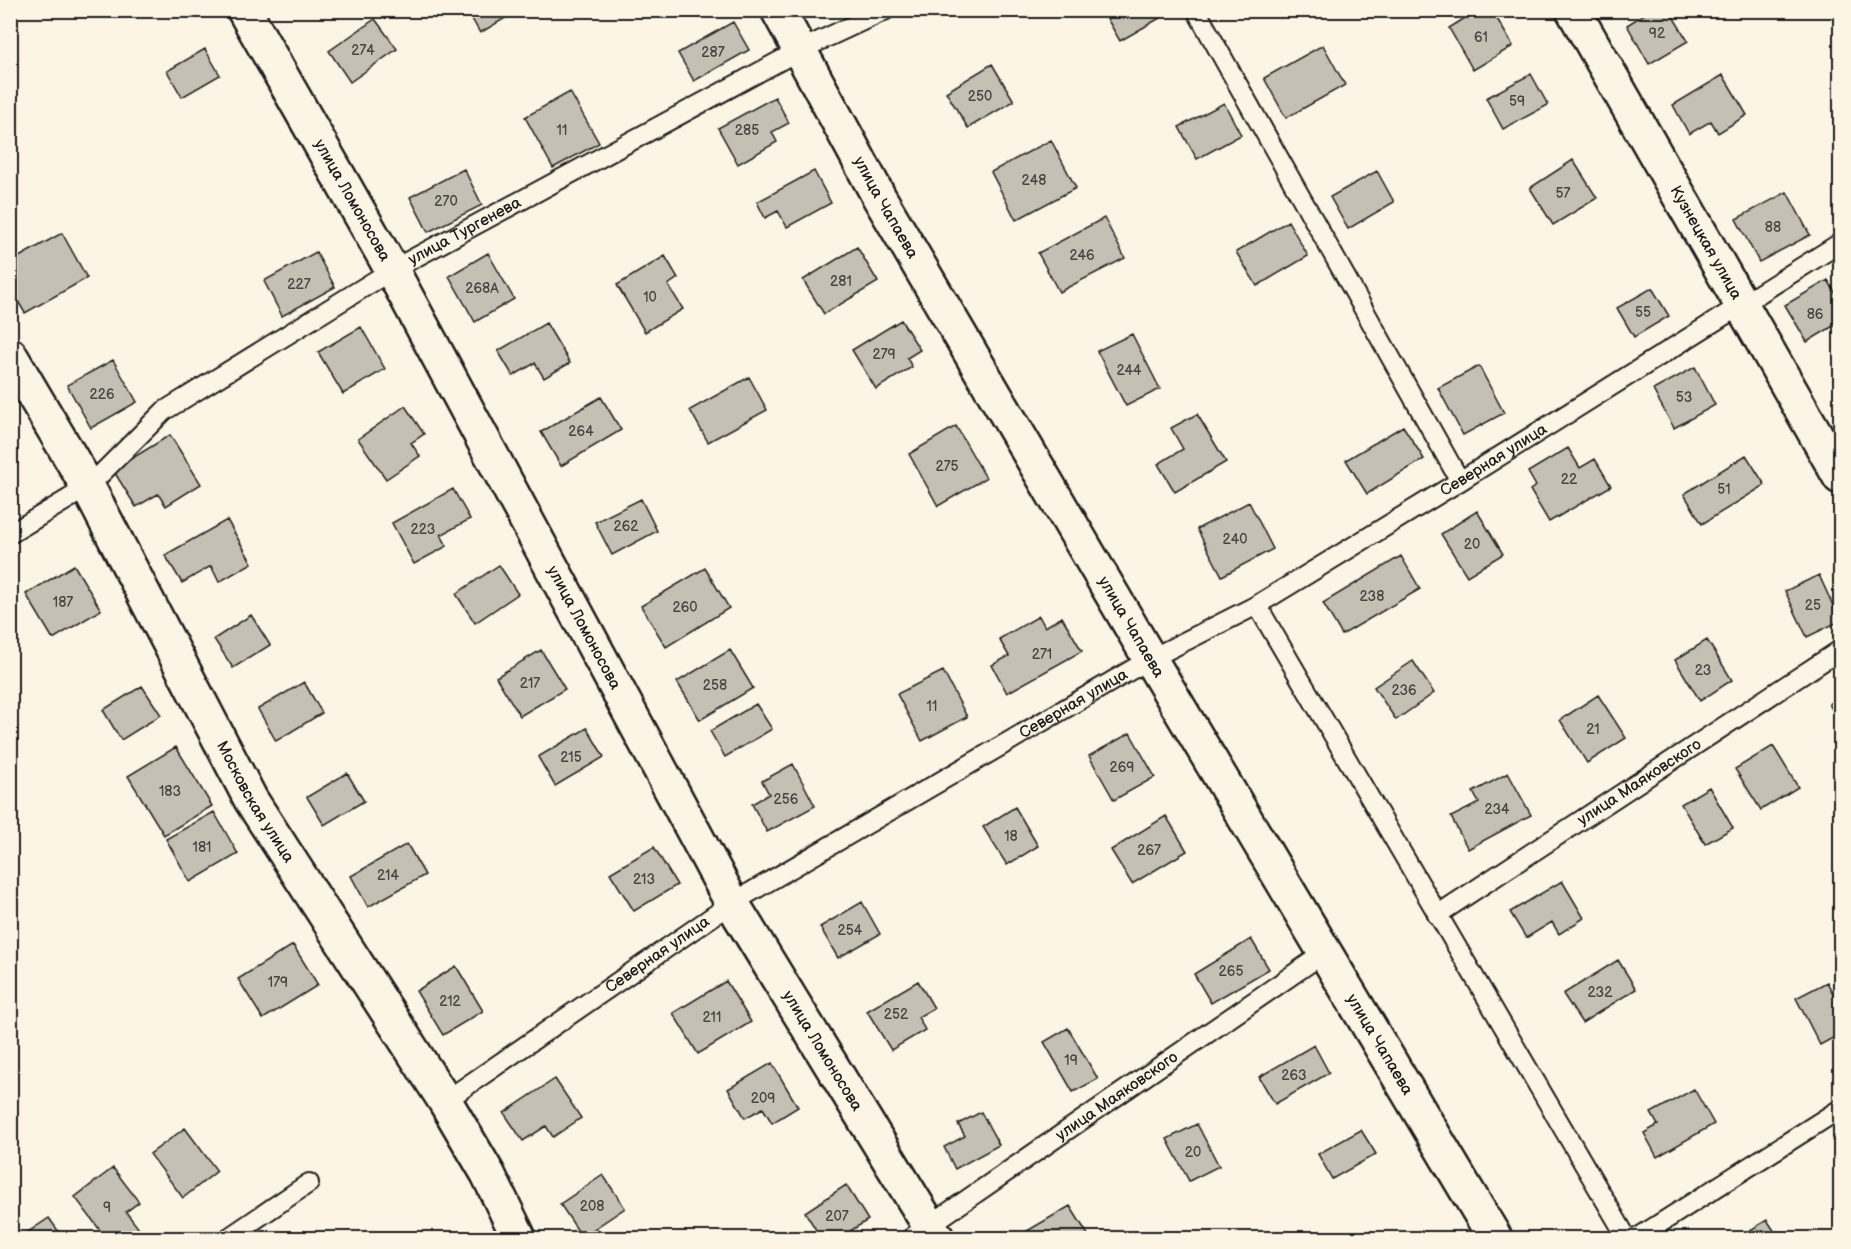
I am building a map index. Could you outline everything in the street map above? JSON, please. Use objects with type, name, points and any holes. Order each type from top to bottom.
[{"type":"street","name":"улица Ломоносова","points":[[244,10],[392,270],[732,903],[926,1234]]},
{"type":"street","name":"улица Чапаева","points":[[778,10],[879,197],[1150,659],[1495,1239]]},
{"type":"street","name":"Кузнецкая улица","points":[[1573,10],[1840,477]]},
{"type":"street","name":"Московская улица","points":[[10,355],[88,487],[251,800],[445,1101],[488,1174],[519,1239]]},
{"type":"lane","name":"улица Тургенева","points":[[10,534],[88,487],[164,411],[392,270],[800,50],[886,10]]},
{"type":"lane","points":[[1196,10],[1461,481]]},
{"type":"lane","name":"Северная улица","points":[[445,1101],[732,903],[1150,659],[1257,605],[1461,481],[1840,243]]},
{"type":"lane","points":[[1257,605],[1627,1239]]},
{"type":"lane","name":"улица Маяковского","points":[[1437,915],[1840,650]]},
{"type":"lane","name":"улица Маяковского","points":[[926,1234],[1324,952]]},
{"type":"lane","points":[[1637,1239],[1840,1109]]},
{"type":"lane","points":[[228,1239],[309,1183]]},
{"type":"building","points":[[467,10],[519,10],[480,33]]},
{"type":"building","points":[[1102,10],[1172,10],[1172,11],[1120,41]]},
{"type":"building","points":[[1478,10],[1492,10],[1513,46],[1473,70],[1449,28]]},
{"type":"building","points":[[1651,10],[1669,10],[1688,41],[1649,64],[1627,25]]},
{"type":"building","points":[[375,19],[397,49],[350,82],[329,51]]},
{"type":"building","points":[[733,22],[749,50],[694,81],[678,53]]},
{"type":"building","points":[[1323,45],[1345,85],[1286,118],[1264,78]]},
{"type":"building","points":[[205,49],[220,75],[182,97],[167,71]]},
{"type":"building","points":[[992,64],[1014,101],[968,128],[946,92]]},
{"type":"building","points":[[1531,74],[1548,105],[1503,129],[1486,98]]},
{"type":"building","points":[[1723,75],[1747,115],[1718,133],[1711,121],[1689,134],[1673,105]]},
{"type":"building","points":[[570,92],[599,143],[553,168],[525,117]]},
{"type":"building","points":[[775,97],[789,123],[772,132],[777,142],[738,164],[718,128]]},
{"type":"building","points":[[1224,103],[1241,135],[1197,159],[1179,127]]},
{"type":"building","points":[[1051,140],[1076,188],[1016,220],[991,172]]},
{"type":"building","points":[[1573,160],[1597,198],[1553,225],[1530,188]]},
{"type":"building","points":[[464,169],[482,205],[428,232],[410,197]]},
{"type":"building","points":[[814,171],[831,203],[787,227],[778,211],[765,218],[757,202]]},
{"type":"building","points":[[1377,171],[1394,202],[1348,229],[1330,197]]},
{"type":"building","points":[[1787,192],[1810,235],[1759,262],[1736,219]]},
{"type":"building","points":[[1104,218],[1125,258],[1059,292],[1038,253]]},
{"type":"building","points":[[1288,221],[1308,256],[1257,286],[1236,252]]},
{"type":"building","points":[[62,233],[87,278],[25,313],[10,288],[10,262]]},
{"type":"building","points":[[857,247],[878,282],[824,314],[803,280]]},
{"type":"building","points":[[316,252],[335,287],[282,316],[264,281]]},
{"type":"building","points":[[488,253],[514,299],[475,322],[449,276]]},
{"type":"building","points":[[665,256],[678,278],[668,285],[683,309],[645,332],[617,285]]},
{"type":"building","points":[[1828,280],[1840,301],[1840,322],[1807,342],[1785,305]]},
{"type":"building","points":[[1652,288],[1669,316],[1634,337],[1617,308]]},
{"type":"building","points":[[901,320],[920,350],[907,358],[912,367],[876,389],[852,350]]},
{"type":"building","points":[[546,323],[570,363],[544,378],[535,363],[513,376],[498,351]]},
{"type":"building","points":[[361,327],[385,369],[343,394],[318,352]]},
{"type":"building","points":[[1132,334],[1160,389],[1126,406],[1097,351]]},
{"type":"building","points":[[113,360],[137,402],[91,428],[67,385]]},
{"type":"building","points":[[1479,366],[1504,413],[1463,435],[1438,388]]},
{"type":"building","points":[[1695,367],[1715,405],[1674,428],[1653,390]]},
{"type":"building","points":[[749,377],[767,410],[708,442],[690,410]]},
{"type":"building","points":[[601,397],[621,430],[561,466],[541,432]]},
{"type":"building","points":[[405,406],[424,434],[411,443],[420,456],[386,479],[358,439]]},
{"type":"building","points":[[1197,414],[1226,462],[1175,492],[1158,464],[1183,449],[1171,428]]},
{"type":"building","points":[[956,426],[986,478],[938,506],[909,454]]},
{"type":"building","points":[[1403,426],[1424,459],[1367,494],[1346,460]]},
{"type":"building","points":[[170,435],[201,484],[166,506],[158,494],[136,507],[113,470]]},
{"type":"building","points":[[1568,448],[1580,468],[1595,459],[1611,486],[1549,522],[1530,490],[1536,486],[1528,472]]},
{"type":"building","points":[[1746,455],[1765,485],[1702,524],[1684,494]]},
{"type":"building","points":[[453,489],[470,519],[441,535],[447,546],[414,564],[392,523]]},
{"type":"building","points":[[641,499],[657,531],[612,555],[595,522]]},
{"type":"building","points":[[1249,502],[1273,549],[1222,576],[1197,529]]},
{"type":"building","points":[[1477,511],[1503,554],[1467,576],[1441,534]]},
{"type":"building","points":[[227,520],[252,563],[219,582],[211,566],[182,583],[165,555]]},
{"type":"building","points":[[1401,556],[1420,589],[1342,635],[1323,603]]},
{"type":"building","points":[[74,565],[101,610],[53,639],[26,594]]},
{"type":"building","points":[[499,565],[518,594],[475,623],[456,594]]},
{"type":"building","points":[[705,568],[729,608],[666,647],[641,606]]},
{"type":"building","points":[[1819,575],[1840,621],[1807,637],[1785,591]]},
{"type":"building","points":[[251,615],[270,645],[233,668],[214,639]]},
{"type":"building","points":[[1039,616],[1045,627],[1062,617],[1082,651],[1007,693],[992,665],[1009,656],[999,639]]},
{"type":"building","points":[[1707,640],[1732,680],[1700,701],[1675,660]]},
{"type":"building","points":[[541,650],[565,689],[520,716],[496,677]]},
{"type":"building","points":[[730,650],[753,688],[700,720],[677,682]]},
{"type":"building","points":[[1413,661],[1434,693],[1396,720],[1374,687]]},
{"type":"building","points":[[943,671],[967,717],[922,741],[897,694]]},
{"type":"building","points":[[304,682],[322,713],[276,741],[258,709]]},
{"type":"building","points":[[142,686],[161,715],[121,740],[103,710]]},
{"type":"building","points":[[1598,695],[1626,738],[1587,763],[1560,720]]},
{"type":"building","points":[[1840,697],[1840,723],[1829,704]]},
{"type":"building","points":[[756,704],[772,729],[725,757],[710,731]]},
{"type":"building","points":[[587,728],[604,757],[555,786],[538,757]]},
{"type":"building","points":[[1130,733],[1155,777],[1114,800],[1089,756]]},
{"type":"building","points":[[1773,746],[1798,787],[1761,810],[1735,769]]},
{"type":"building","points":[[176,747],[212,806],[164,835],[128,776]]},
{"type":"building","points":[[793,764],[815,806],[767,832],[752,804],[769,794],[762,781]]},
{"type":"building","points":[[347,773],[364,801],[324,825],[307,797]]},
{"type":"building","points":[[1508,773],[1531,815],[1468,849],[1451,817],[1479,803],[1473,792]]},
{"type":"building","points":[[1709,787],[1733,828],[1705,844],[1681,804]]},
{"type":"building","points":[[1015,807],[1038,846],[1007,865],[983,827]]},
{"type":"building","points":[[214,812],[238,854],[190,882],[166,839]]},
{"type":"building","points":[[1166,816],[1187,851],[1132,884],[1111,850]]},
{"type":"building","points":[[407,844],[425,875],[368,907],[351,876]]},
{"type":"building","points":[[654,847],[677,885],[634,911],[610,873]]},
{"type":"building","points":[[1562,881],[1584,918],[1559,934],[1552,922],[1526,938],[1510,912]]},
{"type":"building","points":[[862,902],[880,934],[838,958],[820,927]]},
{"type":"building","points":[[1251,939],[1269,969],[1211,1003],[1194,974]]},
{"type":"building","points":[[293,945],[318,985],[263,1019],[238,979]]},
{"type":"building","points":[[1618,960],[1636,989],[1582,1023],[1563,994]]},
{"type":"building","points":[[456,966],[483,1011],[443,1035],[416,991]]},
{"type":"building","points":[[726,981],[751,1022],[698,1054],[673,1013]]},
{"type":"building","points":[[918,981],[934,1008],[918,1017],[925,1030],[891,1050],[867,1011]]},
{"type":"building","points":[[1827,982],[1840,1007],[1840,1034],[1820,1045],[1796,998]]},
{"type":"building","points":[[1068,1028],[1098,1079],[1073,1092],[1044,1042]]},
{"type":"building","points":[[1314,1045],[1329,1073],[1275,1104],[1259,1077]]},
{"type":"building","points":[[772,1063],[798,1107],[772,1123],[763,1108],[745,1118],[728,1089]]},
{"type":"building","points":[[555,1079],[581,1118],[553,1137],[546,1126],[523,1141],[504,1113]]},
{"type":"building","points":[[1694,1089],[1714,1124],[1657,1157],[1644,1133],[1658,1125],[1651,1113]]},
{"type":"building","points":[[981,1112],[999,1145],[955,1169],[944,1147],[965,1136],[958,1124]]},
{"type":"building","points":[[1197,1124],[1219,1166],[1189,1181],[1167,1139]]},
{"type":"building","points":[[185,1128],[217,1171],[183,1198],[150,1154]]},
{"type":"building","points":[[1361,1130],[1376,1154],[1332,1179],[1318,1154]]},
{"type":"building","points":[[113,1168],[139,1202],[126,1212],[139,1229],[126,1238],[106,1238],[75,1197]]},
{"type":"building","points":[[603,1175],[625,1208],[582,1237],[560,1204]]},
{"type":"building","points":[[846,1185],[868,1220],[839,1238],[821,1238],[805,1212]]},
{"type":"building","points":[[1070,1206],[1090,1238],[1015,1238]]},
{"type":"building","points":[[49,1218],[63,1238],[19,1238]]},
{"type":"building","points":[[1767,1220],[1779,1238],[1737,1238]]}]
